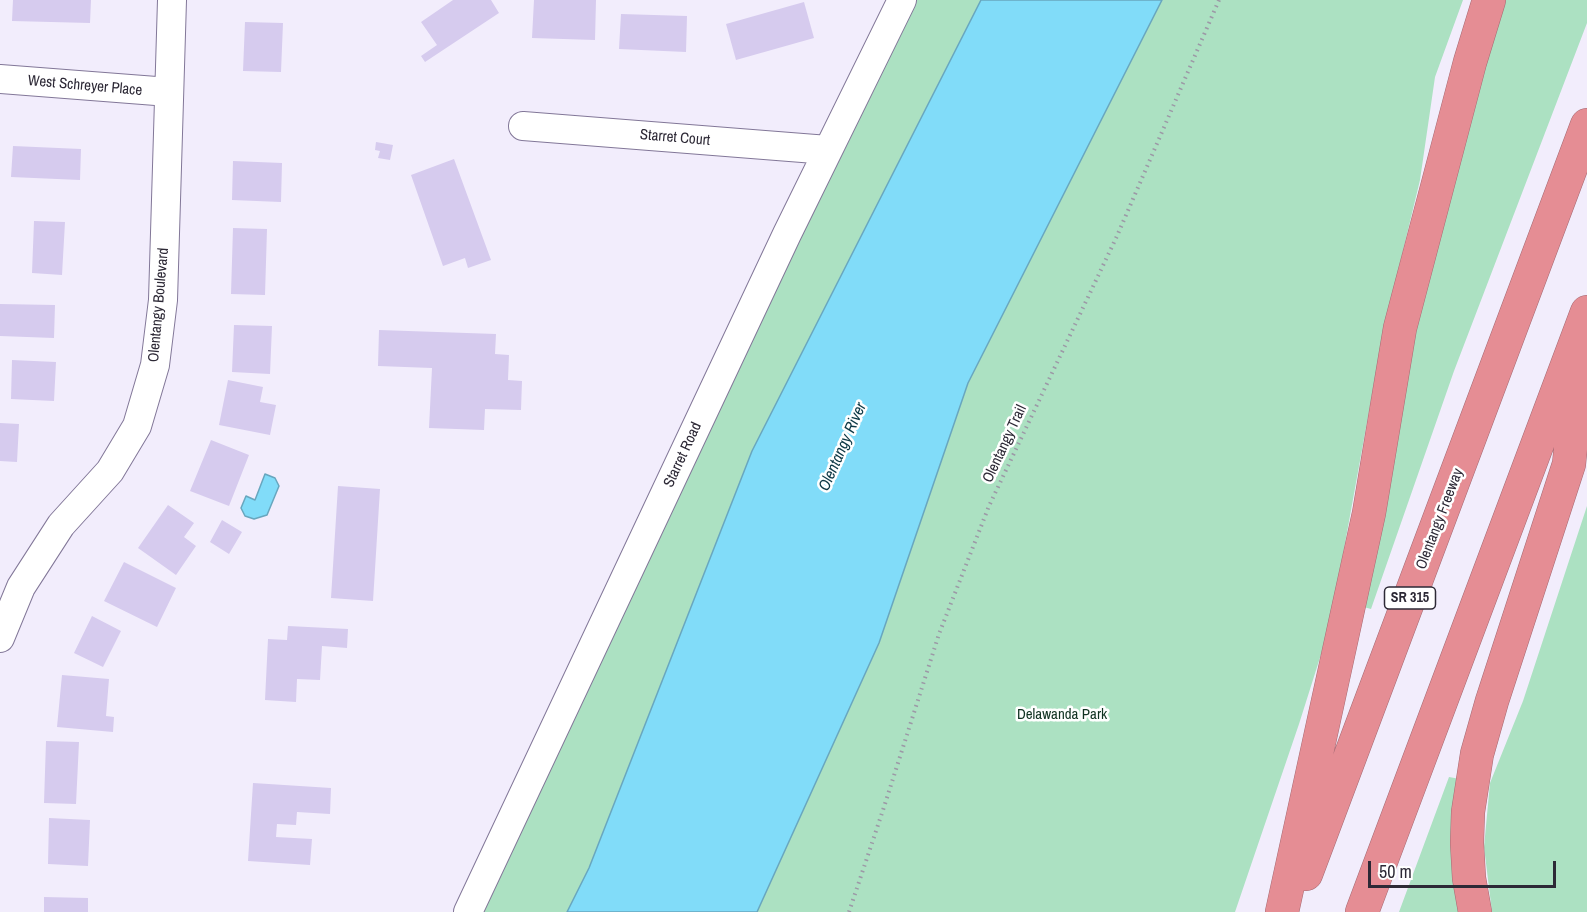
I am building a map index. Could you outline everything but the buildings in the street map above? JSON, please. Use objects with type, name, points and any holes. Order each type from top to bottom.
[{"type":"highway","points":[[1281,912],[1369,513],[1400,328],[1470,62],[1489,0]]},
{"type":"highway","name":"Olentangy Freeway","points":[[1291,912],[1587,125]]},
{"type":"highway","points":[[1362,912],[1587,314]]},
{"type":"highway","points":[[1474,912],[1467,843],[1468,812],[1477,754],[1494,693],[1569,464],[1574,438],[1580,359],[1587,314]]},
{"type":"street","name":"Olentangy Boulevard","points":[[0,639],[21,587],[61,525],[110,471],[137,426],[155,365],[163,300],[172,0]]},
{"type":"street","name":"Starret Road","points":[[468,912],[828,150],[902,0]]},
{"type":"street","name":"West Schreyer Place","points":[[0,79],[169,92]]},
{"type":"street","name":"Starret Court","points":[[523,126],[828,150]]},
{"type":"path","name":"Olentangy Trail","points":[[849,912],[939,634],[989,506],[1117,236],[1220,0]]},
{"type":"green space","points":[[890,0],[981,0],[752,451],[589,868],[567,912],[463,912]]},
{"type":"green space","name":"Delawanda Park","points":[[1162,0],[1463,0],[1435,77],[1420,180],[1383,334],[1330,626],[1235,912],[757,912],[879,643],[968,383]]},
{"type":"green space","points":[[1505,0],[1587,0],[1587,23],[1454,371],[1371,609],[1360,606],[1433,232]]},
{"type":"green space","points":[[1587,506],[1587,912],[1492,912],[1484,847],[1490,783],[1523,701]]},
{"type":"green space","points":[[1449,777],[1460,779],[1463,912],[1399,912]]},
{"type":"water","name":"Olentangy River","points":[[981,0],[1162,0],[968,383],[879,643],[757,912],[567,912],[589,868],[752,451]]},
{"type":"water","points":[[265,474],[275,478],[279,486],[267,515],[254,519],[245,516],[241,508],[246,496],[255,500]]}]
